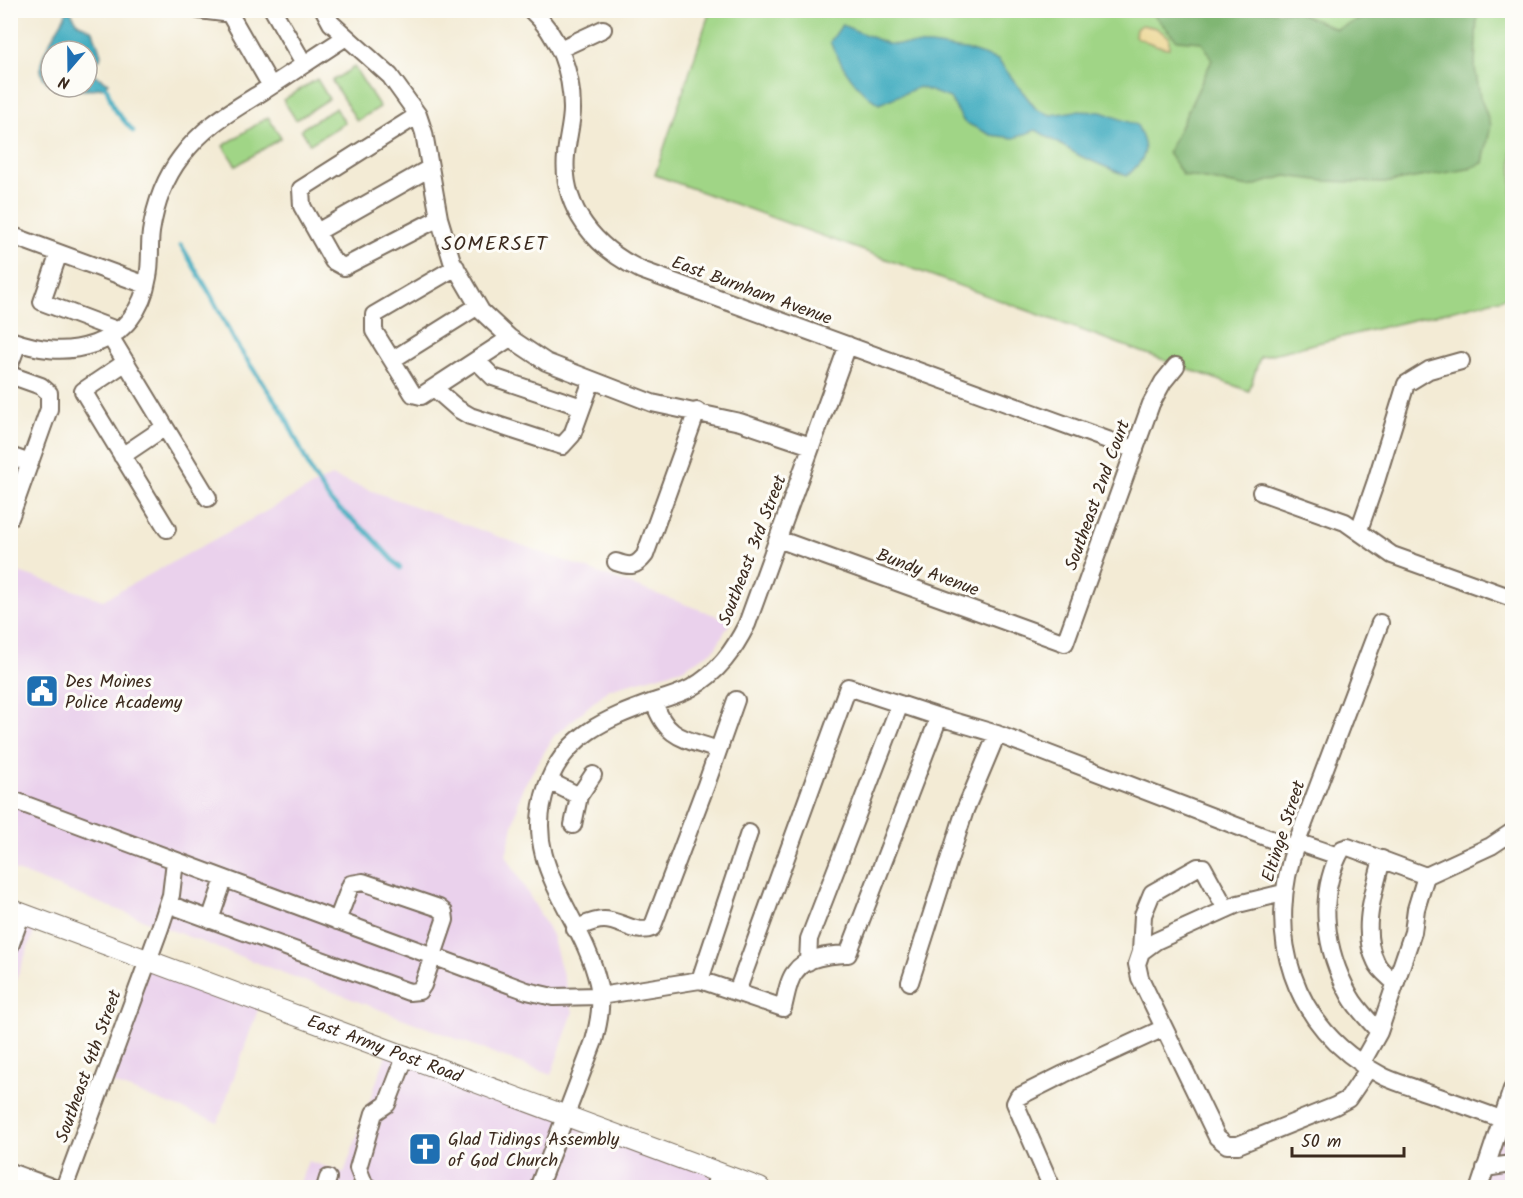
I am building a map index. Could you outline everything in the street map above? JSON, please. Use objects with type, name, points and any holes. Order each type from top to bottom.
[{"type":"main road","name":"East Army Post Road","points":[[16,911],[566,1115],[717,1180],[760,1188]]},
{"type":"street","points":[[199,10],[208,13],[229,11],[271,86]]},
{"type":"street","points":[[273,10],[304,64]]},
{"type":"street","points":[[324,10],[331,23],[390,76],[418,116],[424,133],[439,218],[456,267],[478,306],[510,338],[546,362],[652,403],[740,422],[811,447]]},
{"type":"street","name":"East Burnham Avenue","points":[[531,10],[549,30],[568,70],[572,90],[572,112],[566,156],[566,176],[579,216],[605,249],[641,270],[1135,450]]},
{"type":"street","points":[[560,49],[603,29]]},
{"type":"street","points":[[10,364],[14,341],[44,350],[63,351],[79,349],[115,335],[136,312],[147,285],[151,232],[157,206],[166,182],[179,159],[208,126],[346,37]]},
{"type":"street","points":[[418,116],[301,189],[302,206],[333,261],[344,267],[439,218]]},
{"type":"street","points":[[317,232],[430,168]]},
{"type":"street","points":[[10,235],[147,285]]},
{"type":"street","points":[[59,253],[42,302],[115,335],[126,362],[208,498]]},
{"type":"street","points":[[456,267],[374,315],[374,331],[413,394],[421,396],[510,338]]},
{"type":"street","points":[[392,360],[478,306]]},
{"type":"street","name":"Southeast 3rd Street","points":[[538,1188],[594,1041],[599,1021],[600,996],[590,959],[547,868],[541,848],[542,806],[549,781],[569,748],[585,734],[602,722],[691,688],[710,676],[737,644],[747,624],[848,345]]},
{"type":"street","points":[[476,360],[493,377],[582,407]]},
{"type":"street","points":[[1359,530],[1406,384],[1429,370],[1461,361]]},
{"type":"street","points":[[126,362],[82,391],[167,529]]},
{"type":"street","name":"Southeast 2nd Court","points":[[1065,643],[1151,405],[1163,382],[1176,366]]},
{"type":"street","points":[[10,375],[41,386],[49,393],[49,409],[10,518]]},
{"type":"street","points":[[434,388],[458,409],[470,416],[561,446],[572,435],[591,380]]},
{"type":"street","points":[[616,562],[634,566],[645,555],[697,411]]},
{"type":"street","points":[[122,456],[165,427]]},
{"type":"street","points":[[10,456],[30,463]]},
{"type":"street","points":[[1261,492],[1345,522],[1392,555],[1512,598]]},
{"type":"street","name":"Bundy Avenue","points":[[778,539],[1065,643]]},
{"type":"street","name":"Eltinge Street","points":[[1380,623],[1295,845],[1285,879],[1283,932],[1287,957],[1295,983],[1307,1007],[1340,1047],[1365,1066],[1381,1076],[1507,1121]]},
{"type":"street","points":[[736,992],[848,687],[997,734],[1295,845],[1338,856]]},
{"type":"street","points":[[576,929],[592,921],[605,920],[642,930],[652,928],[736,700]]},
{"type":"street","points":[[654,702],[665,727],[679,737],[718,750]]},
{"type":"street","points":[[808,962],[809,939],[900,704]]},
{"type":"street","points":[[10,799],[527,991],[553,997],[600,996],[700,980],[783,1008],[794,972],[808,962],[828,955],[848,954],[939,717]]},
{"type":"street","points":[[910,982],[965,810],[997,734]]},
{"type":"street","points":[[573,825],[579,796],[593,775]]},
{"type":"street","points":[[549,781],[579,796]]},
{"type":"street","points":[[1379,1032],[1351,998],[1328,935],[1325,901],[1342,849],[1348,847],[1426,876],[1491,846],[1512,832]]},
{"type":"street","points":[[700,980],[749,833]]},
{"type":"street","points":[[1382,859],[1369,913],[1370,942],[1376,964],[1395,983]]},
{"type":"street","name":"Southeast 4th Street","points":[[64,1188],[168,904],[175,861]]},
{"type":"street","points":[[1226,909],[1203,867],[1198,867],[1152,893],[1143,915],[1141,952],[1137,964],[1140,978],[1216,1137],[1227,1145],[1238,1146],[1348,1099],[1379,1032],[1413,932],[1416,909],[1426,876]]},
{"type":"street","points":[[210,920],[224,879]]},
{"type":"street","points":[[168,904],[409,992],[419,991],[434,956],[445,920],[444,912],[439,908],[363,882],[356,882],[351,884],[337,921]]},
{"type":"street","points":[[1141,952],[1156,941],[1238,904],[1283,893]]},
{"type":"street","points":[[10,946],[16,911]]},
{"type":"street","points":[[1053,1188],[1015,1103],[1018,1097],[1164,1028]]},
{"type":"street","points":[[367,1187],[358,1168],[374,1113],[387,1104],[406,1055]]},
{"type":"street","points":[[1479,1188],[1485,1168],[1507,1121],[1512,1089]]},
{"type":"street","points":[[1485,1168],[1512,1164]]},
{"type":"street","points":[[10,1172],[54,1188]]},
{"type":"shaded area","points":[[331,476],[731,621],[714,650],[682,669],[609,689],[554,736],[522,789],[506,855],[552,935],[573,1012],[551,1075],[11,869],[10,569],[103,600]]},
{"type":"shaded area","points":[[11,910],[39,919],[11,993]]},
{"type":"shaded area","points":[[148,959],[261,1001],[218,1122],[103,1080]]},
{"type":"shaded area","points":[[389,1047],[760,1188],[298,1188],[308,1161],[344,1173]]},
{"type":"shaded area","points":[[1501,1119],[1512,1123],[1512,1187],[1479,1188]]},
{"type":"green space","points":[[710,11],[1512,11],[1512,296],[1260,357],[1249,391],[655,175]]},
{"type":"green space","points":[[1150,11],[1295,11],[1336,29],[1382,11],[1472,11],[1477,14],[1475,68],[1480,97],[1491,125],[1483,163],[1468,169],[1384,183],[1325,181],[1286,176],[1249,187],[1183,175],[1168,153],[1212,60],[1202,42],[1177,40]]},
{"type":"green space","points":[[354,67],[380,107],[357,121],[332,81]]},
{"type":"green space","points":[[317,79],[329,99],[296,120],[283,100]]},
{"type":"green space","points":[[336,108],[345,123],[310,144],[301,129]]},
{"type":"green space","points":[[268,117],[281,138],[236,166],[223,146]]},
{"type":"sand","points":[[1142,25],[1156,28],[1169,37],[1169,48],[1152,44],[1135,36],[1136,29]]},
{"type":"water","points":[[67,11],[70,11],[78,23],[93,31],[96,39],[52,39]]},
{"type":"water","points":[[842,25],[888,44],[931,45],[971,51],[998,60],[1037,110],[1051,115],[1076,111],[1101,112],[1137,125],[1145,147],[1143,158],[1127,176],[1080,156],[1036,130],[1014,138],[991,135],[964,122],[950,98],[919,87],[879,104],[863,92],[850,77],[830,42]]},
{"type":"water","points":[[99,77],[108,83],[105,87],[99,88]]},
{"type":"waterway","points":[[102,84],[107,89],[114,109],[133,131]]},
{"type":"waterway","points":[[181,245],[238,347],[284,414],[313,475],[331,502],[368,533],[400,568]]},
{"type":"place","name":"Des Moines Police Academy","points":[[42,691]]},
{"type":"place","name":"Glad Tidings Assembly of God Church","points":[[425,1149]]},
{"type":"district","name":"SOMERSET","points":[[495,243]]}]
